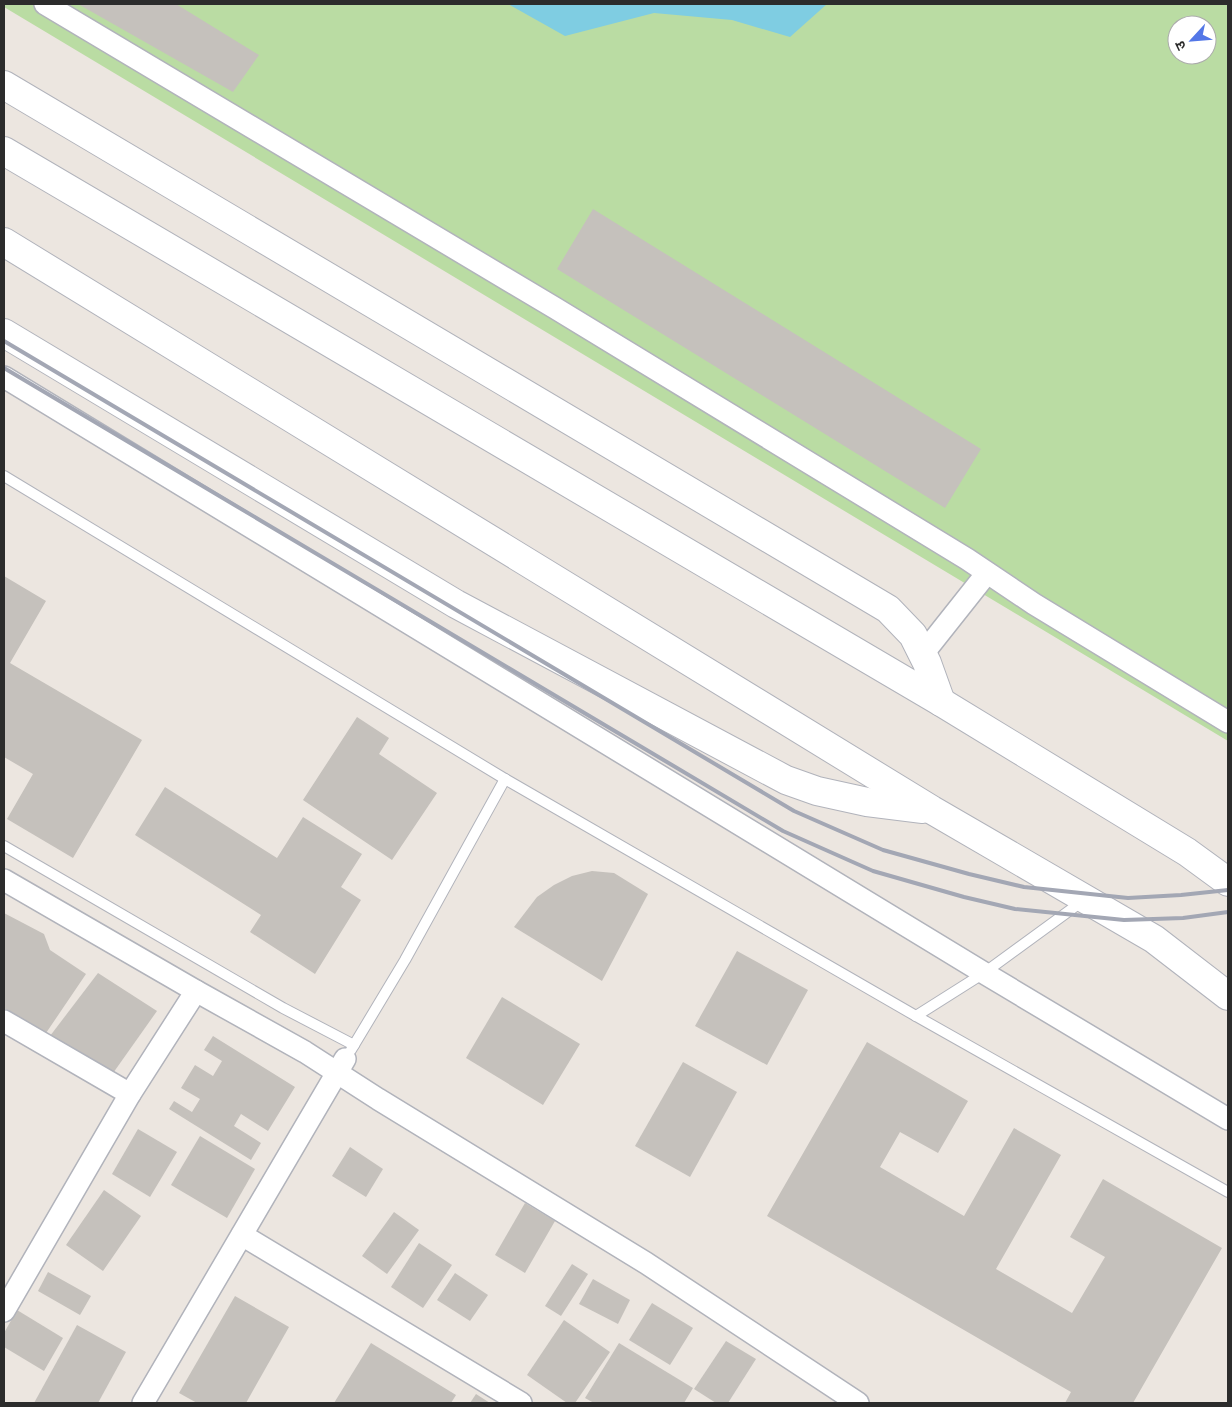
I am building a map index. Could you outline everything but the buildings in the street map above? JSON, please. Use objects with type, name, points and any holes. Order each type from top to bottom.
[{"type":"street","points":[[45,4],[555,308],[1228,722]]},
{"type":"street","points":[[4,85],[888,609],[913,635],[927,663],[941,702]]},
{"type":"street","points":[[4,151],[941,702],[1188,852],[1228,882]]},
{"type":"street","points":[[4,242],[932,810],[1154,939],[1228,996]]},
{"type":"street","points":[[4,333],[456,604],[786,780],[817,791],[867,802],[932,810]]},
{"type":"street","points":[[4,377],[984,973],[1228,1119]]},
{"type":"street","points":[[922,655],[987,573]]},
{"type":"street","points":[[4,880],[268,1031],[345,1059],[646,1264],[858,1403]]},
{"type":"street","points":[[4,1311],[130,1094],[196,991]]},
{"type":"street","points":[[4,1021],[130,1094]]},
{"type":"street","points":[[142,1403],[345,1059]]},
{"type":"street","points":[[242,1235],[521,1403]]},
{"type":"lane","points":[[4,476],[505,779],[916,1016],[1228,1192]]},
{"type":"lane","points":[[4,846],[283,1008],[345,1059],[405,960],[505,779]]},
{"type":"lane","points":[[916,1016],[984,973],[1084,899]]},
{"type":"green space","points":[[4,4],[1228,4],[1228,741],[4,7]]},
{"type":"water","points":[[508,4],[827,4],[790,37],[732,20],[654,13],[565,36]]},
{"type":"railway","points":[[4,341],[794,811],[883,850],[1024,887],[1128,898],[1228,890]]},
{"type":"railway","points":[[4,368],[783,831],[873,871],[964,897],[1015,909],[1124,920],[1183,918],[1228,912]]}]
